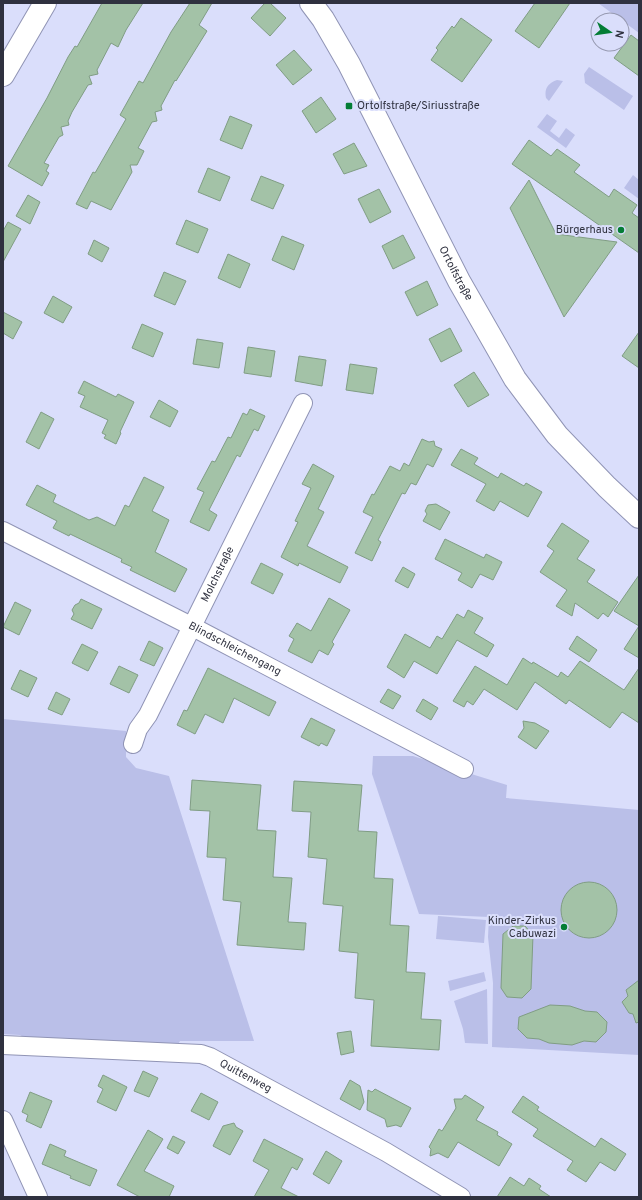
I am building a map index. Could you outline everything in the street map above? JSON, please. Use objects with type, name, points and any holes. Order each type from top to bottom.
[{"type":"street","points":[[3,75],[44,3]]},
{"type":"street","name":"Ortolfstraße","points":[[311,3],[324,19],[350,64],[459,281],[515,379],[557,435],[607,487],[639,517]]},
{"type":"street","name":"Molchstraße","points":[[133,744],[138,729],[148,715],[191,626],[303,404]]},
{"type":"street","name":"Blindschleichengang","points":[[3,531],[191,626],[464,769]]},
{"type":"street","name":"Quittenweg","points":[[3,1045],[201,1054],[210,1057],[386,1152],[461,1197]]},
{"type":"street","points":[[3,1120],[38,1197]]},
{"type":"shaded area","points":[[598,3],[639,3],[639,33],[630,26],[630,12],[610,12]]},
{"type":"shaded area","points":[[589,67],[633,96],[624,110],[585,83],[584,74]]},
{"type":"shaded area","points":[[557,80],[563,81],[549,101],[546,98],[546,89],[551,83]]},
{"type":"shaded area","points":[[547,114],[557,121],[550,131],[559,138],[566,128],[575,135],[566,148],[537,127]]},
{"type":"shaded area","points":[[633,175],[639,180],[639,199],[624,188]]},
{"type":"shaded area","points":[[3,719],[126,731],[126,757],[136,768],[169,776],[254,1041],[180,1041],[175,1049],[27,1039],[20,1035],[3,1034]]},
{"type":"shaded area","name":"Kinder-Zirkus Cabuwazi","points":[[373,756],[413,756],[507,785],[506,798],[639,810],[639,1055],[492,1047],[493,983],[488,937],[489,917],[419,914],[372,774]]},
{"type":"shaded area","points":[[438,916],[486,920],[484,943],[436,939]]},
{"type":"shaded area","points":[[484,972],[486,981],[450,991],[448,981]]},
{"type":"shaded area","points":[[487,989],[488,1044],[465,1043],[463,1029],[454,1001]]},
{"type":"building","points":[[102,3],[143,3],[126,30],[118,47],[111,43],[97,70],[98,74],[89,76],[92,84],[88,85],[72,112],[68,121],[69,125],[61,127],[63,135],[59,137],[44,163],[49,165],[46,171],[49,173],[42,186],[8,166],[47,98],[68,57],[75,46],[77,47]]},
{"type":"building","points":[[190,3],[212,3],[199,25],[207,31],[176,81],[175,80],[161,106],[162,110],[155,112],[157,121],[152,122],[138,148],[144,151],[137,165],[130,165],[132,172],[111,210],[91,201],[87,209],[76,204],[93,172],[95,173],[126,119],[120,115],[139,81],[143,83],[171,32]]},
{"type":"building","points":[[265,3],[270,3],[286,18],[270,36],[251,18]]},
{"type":"building","points":[[535,3],[570,3],[539,48],[515,31]]},
{"type":"building","points":[[461,18],[492,40],[462,82],[431,60],[438,50],[436,48],[452,26],[454,28]]},
{"type":"building","points":[[631,35],[639,41],[639,76],[614,58],[618,52],[630,52]]},
{"type":"building","points":[[294,50],[312,70],[293,85],[276,65]]},
{"type":"building","points":[[321,97],[336,119],[316,133],[302,111]]},
{"type":"building","points":[[230,116],[252,125],[242,149],[220,140]]},
{"type":"building","points":[[529,140],[551,156],[557,149],[580,165],[574,172],[609,197],[614,189],[637,205],[632,213],[639,218],[639,253],[512,164]]},
{"type":"building","points":[[354,143],[367,166],[344,174],[333,154]]},
{"type":"building","points":[[208,168],[230,177],[220,201],[198,192]]},
{"type":"building","points":[[261,176],[284,185],[273,209],[251,200]]},
{"type":"building","points":[[529,180],[556,234],[617,242],[564,317],[510,208]]},
{"type":"building","points":[[379,189],[391,212],[370,223],[358,199]]},
{"type":"building","points":[[28,195],[40,202],[30,224],[16,216]]},
{"type":"building","points":[[186,220],[208,229],[198,253],[176,244]]},
{"type":"building","points":[[8,222],[21,229],[3,262],[3,231]]},
{"type":"building","points":[[403,235],[415,258],[393,269],[382,246]]},
{"type":"building","points":[[282,236],[304,245],[294,270],[272,260]]},
{"type":"building","points":[[94,240],[109,248],[102,262],[88,254]]},
{"type":"building","points":[[228,254],[250,264],[240,288],[218,278]]},
{"type":"building","points":[[164,272],[186,281],[175,305],[154,296]]},
{"type":"building","points":[[427,281],[438,305],[417,316],[405,292]]},
{"type":"building","points":[[53,296],[72,307],[63,323],[44,313]]},
{"type":"building","points":[[3,312],[22,322],[13,339],[3,333]]},
{"type":"building","points":[[142,324],[163,333],[153,357],[132,348]]},
{"type":"building","points":[[450,328],[462,351],[441,362],[429,339]]},
{"type":"building","points":[[639,332],[639,368],[622,356]]},
{"type":"building","points":[[197,339],[223,343],[219,368],[193,364]]},
{"type":"building","points":[[248,347],[275,351],[271,377],[244,373]]},
{"type":"building","points":[[299,356],[326,360],[322,386],[295,381]]},
{"type":"building","points":[[350,364],[377,368],[373,394],[346,390]]},
{"type":"building","points":[[474,372],[489,395],[468,407],[454,385]]},
{"type":"building","points":[[84,381],[116,397],[118,394],[134,402],[116,444],[104,438],[106,435],[102,433],[108,420],[80,407],[85,396],[78,393]]},
{"type":"building","points":[[159,400],[178,411],[170,427],[150,417]]},
{"type":"building","points":[[250,409],[265,416],[258,431],[254,429],[240,457],[237,455],[209,510],[217,515],[209,531],[190,522],[204,492],[197,489],[212,461],[215,462],[228,437],[231,438],[243,413],[247,415]]},
{"type":"building","points":[[41,412],[54,419],[39,449],[26,442]]},
{"type":"building","points":[[422,439],[429,442],[434,441],[435,446],[442,449],[433,467],[427,464],[416,485],[411,483],[405,494],[402,493],[378,540],[381,542],[372,561],[355,553],[373,517],[363,512],[372,494],[374,495],[390,466],[400,471],[404,463],[409,466]]},
{"type":"building","points":[[461,449],[478,458],[474,464],[498,478],[501,473],[524,486],[526,483],[542,492],[528,517],[500,501],[494,511],[476,501],[486,484],[451,465]]},
{"type":"building","points":[[313,464],[334,476],[318,509],[324,512],[307,546],[348,567],[340,583],[299,563],[298,566],[281,557],[298,522],[295,521],[311,488],[302,484]]},
{"type":"building","points":[[144,477],[164,487],[152,511],[169,520],[155,552],[187,569],[175,592],[130,570],[132,567],[121,562],[122,559],[70,534],[69,536],[53,528],[57,521],[26,505],[37,485],[56,495],[53,502],[89,520],[97,517],[115,526],[125,505],[129,507]]},
{"type":"building","points":[[436,504],[450,512],[440,530],[423,521],[427,514],[425,511],[428,505]]},
{"type":"building","points":[[562,523],[589,541],[577,559],[595,570],[587,582],[618,602],[608,617],[603,613],[598,619],[575,603],[572,616],[556,606],[567,590],[540,572],[554,551],[547,546]]},
{"type":"building","points":[[445,539],[484,558],[486,554],[502,562],[493,580],[480,574],[472,588],[458,580],[462,573],[435,559]]},
{"type":"building","points":[[261,563],[283,574],[273,594],[251,583]]},
{"type":"building","points":[[403,567],[415,574],[408,588],[395,581]]},
{"type":"building","points":[[639,575],[639,626],[614,611]]},
{"type":"building","points":[[329,598],[350,610],[332,642],[334,644],[328,655],[319,650],[312,663],[288,651],[294,639],[289,636],[297,623],[311,631]]},
{"type":"building","points":[[81,599],[102,609],[92,629],[71,619],[74,614],[72,610]]},
{"type":"building","points":[[15,602],[31,610],[19,635],[3,627]]},
{"type":"building","points":[[468,610],[483,618],[474,633],[494,645],[487,657],[457,640],[437,674],[414,661],[404,678],[387,667],[405,634],[430,648],[437,636],[442,639],[457,614],[464,618]]},
{"type":"building","points":[[639,626],[639,658],[624,649]]},
{"type":"building","points":[[577,636],[597,650],[589,662],[569,649]]},
{"type":"building","points":[[149,641],[163,648],[154,666],[140,660]]},
{"type":"building","points":[[82,644],[98,652],[88,671],[72,663]]},
{"type":"building","points":[[523,658],[532,664],[533,662],[558,677],[561,672],[568,677],[580,661],[624,690],[639,668],[639,723],[622,712],[610,728],[569,700],[566,704],[535,682],[517,710],[484,689],[473,705],[467,701],[464,707],[453,701],[475,666],[507,685]]},
{"type":"building","points":[[119,666],[138,675],[129,693],[110,684]]},
{"type":"building","points":[[208,668],[276,702],[269,716],[234,698],[223,723],[205,714],[195,734],[177,725],[184,710],[187,711]]},
{"type":"building","points":[[20,670],[37,678],[28,697],[11,689]]},
{"type":"building","points":[[388,689],[401,696],[393,709],[380,702]]},
{"type":"building","points":[[56,692],[70,699],[62,715],[48,709]]},
{"type":"building","points":[[423,699],[438,708],[431,720],[416,711]]},
{"type":"building","points":[[311,718],[335,730],[327,746],[321,743],[319,746],[301,737]]},
{"type":"building","points":[[523,721],[535,723],[549,731],[536,749],[518,737],[524,728]]},
{"type":"building","points":[[192,780],[261,785],[257,830],[276,831],[273,877],[292,878],[288,922],[306,923],[304,950],[237,945],[241,902],[223,900],[226,858],[207,857],[210,811],[190,810]]},
{"type":"building","points":[[294,781],[362,785],[358,831],[377,832],[374,878],[393,879],[390,925],[409,926],[406,972],[425,973],[421,1019],[441,1020],[439,1050],[371,1046],[374,1000],[355,998],[358,953],[339,951],[343,906],[323,904],[327,859],[308,857],[311,812],[292,811]]},
{"type":"building","points":[[583,882],[595,882],[609,890],[617,904],[615,921],[609,930],[595,938],[583,938],[573,933],[566,926],[561,916],[561,904],[566,894],[573,887]]},
{"type":"building","points":[[513,926],[525,926],[533,935],[531,989],[522,998],[507,997],[501,988],[503,934]]},
{"type":"building","points":[[639,980],[639,1022],[636,1023],[633,1014],[629,1013],[622,1002],[628,996],[626,990]]},
{"type":"building","points":[[550,1005],[570,1006],[585,1011],[597,1012],[607,1022],[606,1032],[596,1042],[584,1041],[572,1045],[549,1043],[539,1039],[527,1038],[518,1029],[519,1017]]},
{"type":"building","points":[[351,1031],[354,1052],[341,1055],[337,1033]]},
{"type":"building","points":[[143,1071],[158,1078],[149,1097],[134,1091]]},
{"type":"building","points":[[103,1075],[127,1087],[116,1111],[97,1102],[103,1089],[98,1086]]},
{"type":"building","points":[[350,1080],[360,1086],[364,1102],[360,1110],[340,1099]]},
{"type":"building","points":[[375,1089],[411,1108],[401,1127],[396,1125],[387,1127],[385,1119],[367,1110],[368,1090],[372,1092]]},
{"type":"building","points":[[30,1092],[52,1101],[41,1128],[26,1121],[28,1115],[22,1112]]},
{"type":"building","points":[[201,1093],[218,1102],[209,1120],[191,1111]]},
{"type":"building","points":[[465,1095],[484,1107],[476,1120],[498,1132],[497,1135],[512,1144],[499,1166],[458,1142],[448,1158],[438,1153],[430,1156],[431,1149],[429,1147],[439,1129],[442,1131],[456,1108],[454,1099],[462,1099]]},
{"type":"building","points":[[523,1096],[539,1107],[537,1110],[595,1147],[601,1138],[626,1154],[615,1171],[600,1162],[586,1182],[567,1170],[573,1161],[533,1136],[538,1129],[512,1112]]},
{"type":"building","points":[[234,1123],[236,1127],[243,1131],[230,1155],[213,1146],[223,1126]]},
{"type":"building","points":[[148,1130],[163,1139],[144,1171],[174,1186],[169,1197],[140,1197],[117,1185]]},
{"type":"building","points":[[173,1136],[185,1142],[178,1154],[167,1148]]},
{"type":"building","points":[[264,1139],[303,1159],[297,1170],[292,1167],[281,1188],[299,1197],[254,1197],[269,1170],[253,1161]]},
{"type":"building","points":[[50,1144],[66,1151],[64,1156],[97,1170],[90,1186],[42,1164]]},
{"type":"building","points":[[326,1151],[342,1161],[329,1184],[313,1174]]},
{"type":"building","points":[[510,1177],[524,1186],[529,1178],[541,1186],[539,1189],[551,1197],[497,1197]]},
{"type":"place","name":"Ortolfstraße/Siriusstraße","points":[[349,106]]},
{"type":"place","name":"Bürgerhaus","points":[[621,230]]},
{"type":"place","name":"Kinder-Zirkus Cabuwazi","points":[[564,927]]}]
